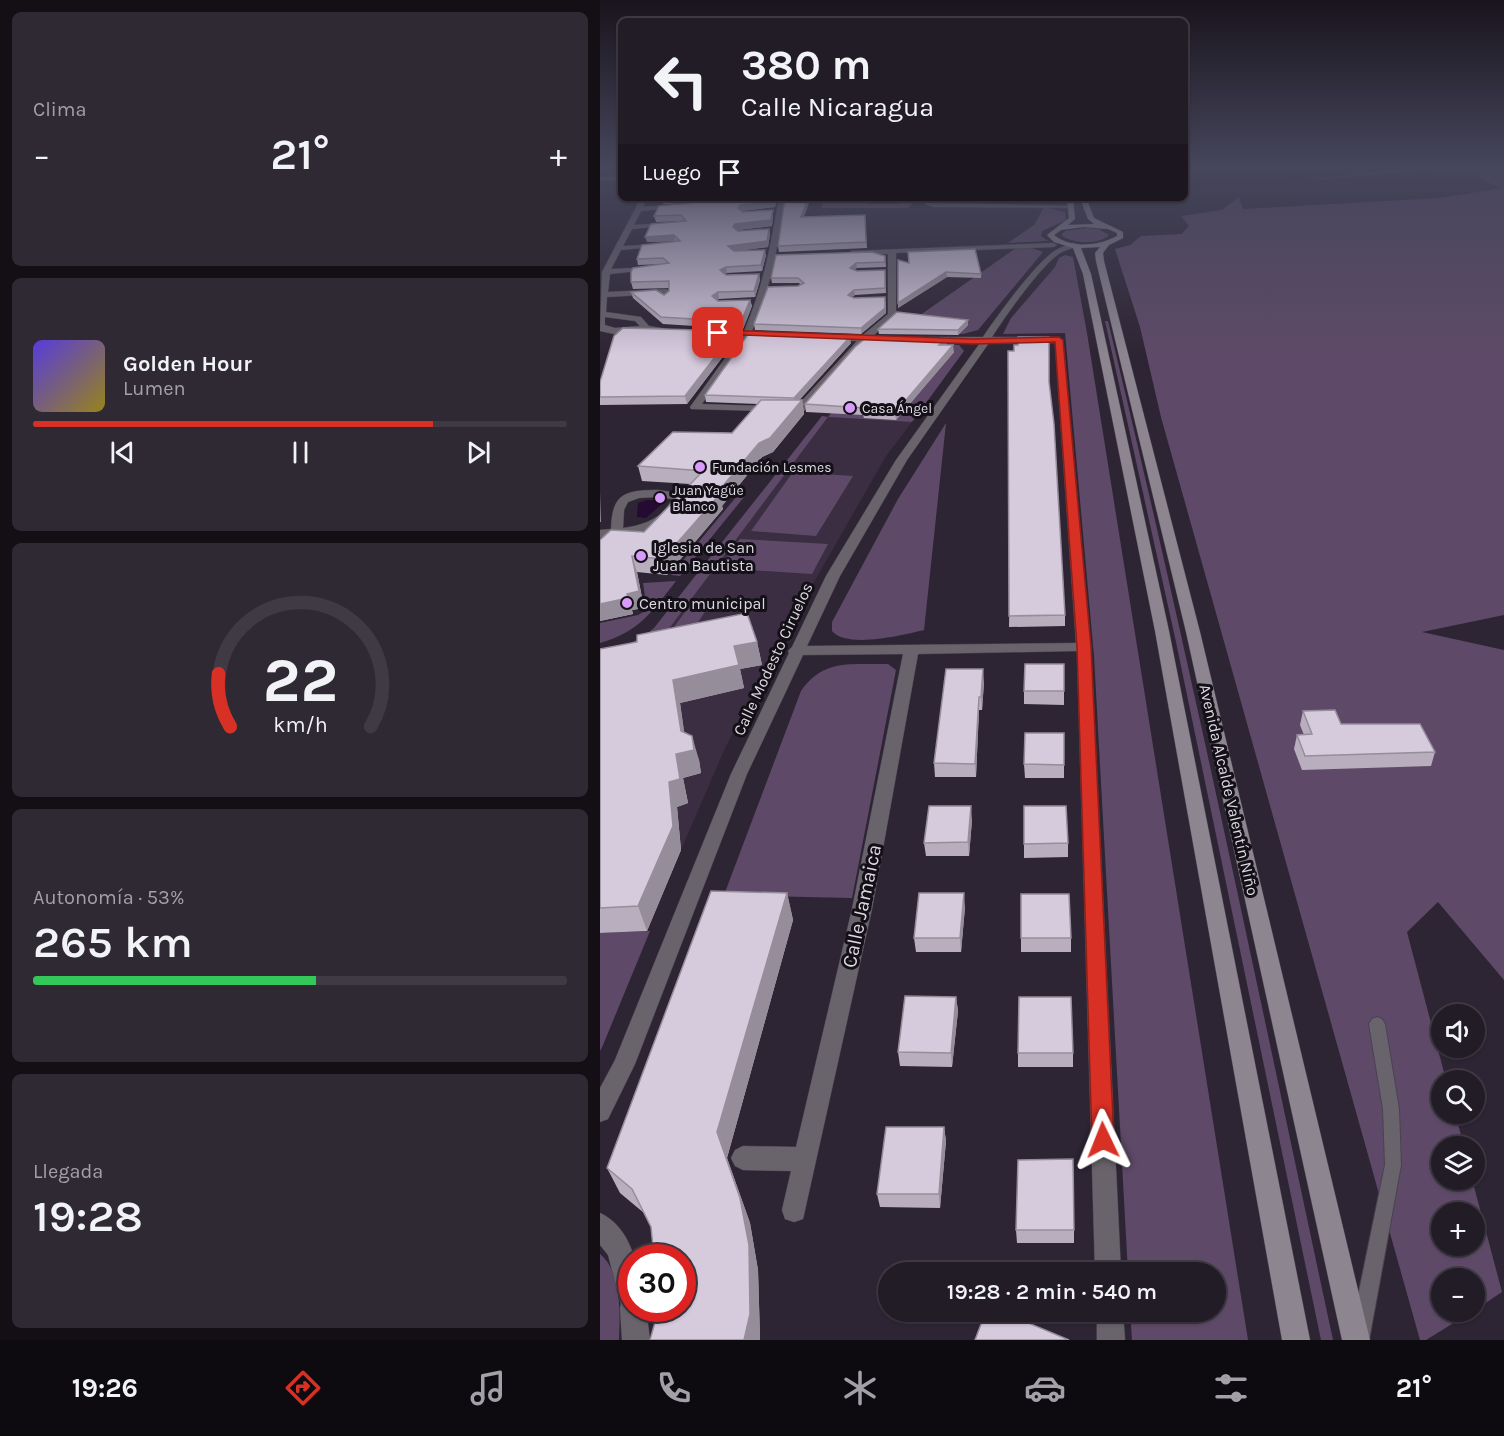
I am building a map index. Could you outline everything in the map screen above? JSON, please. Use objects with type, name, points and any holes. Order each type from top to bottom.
[{"type":"street","points":[[600,327],[604,270],[627,231]]},
{"type":"street","points":[[767,231],[772,231]]},
{"type":"street","points":[[777,231],[767,275],[767,288],[759,301],[747,334],[695,406],[796,412],[851,350],[892,315],[892,251]]},
{"type":"street","points":[[1053,250],[1050,235],[1056,231]]},
{"type":"street","name":"Avenida Alcalde Valentín Niño","points":[[1118,231],[1122,234],[1118,240],[1106,244],[1099,253],[1100,261],[1190,621],[1358,1340]]},
{"type":"street","points":[[849,253],[1079,250],[1106,244]]},
{"type":"street","points":[[618,248],[665,246]]},
{"type":"street","points":[[1053,250],[1079,250]]},
{"type":"street","name":"Calle Modesto Ciruelos","points":[[600,1111],[637,1032],[739,774],[795,651],[833,576],[902,460],[951,394],[1007,308],[1053,250]]},
{"type":"street","name":"Avenida Alcalde Valentín Niño","points":[[1079,250],[1162,631],[1296,1340]]},
{"type":"street","points":[[764,251],[772,257],[782,259]]},
{"type":"street","points":[[604,270],[664,268]]},
{"type":"street","points":[[881,271],[893,271]]},
{"type":"street","points":[[757,275],[767,275]]},
{"type":"street","points":[[602,295],[666,291],[664,297]]},
{"type":"street","points":[[884,297],[893,297]]},
{"type":"street","points":[[749,302],[759,301]]},
{"type":"street","points":[[602,314],[638,319],[644,326]]},
{"type":"street","points":[[600,327],[625,318]]},
{"type":"street","points":[[600,337],[614,331],[644,326],[684,331]]},
{"type":"street","points":[[600,327],[614,331]]},
{"type":"street","points":[[707,332],[781,335]]},
{"type":"street","points":[[825,337],[895,339]]},
{"type":"street","points":[[917,340],[1059,340],[1084,647],[1108,1262]]},
{"type":"street","points":[[600,534],[618,533],[632,532],[658,522],[679,498],[641,494],[624,499],[619,504],[618,533]]},
{"type":"street","points":[[795,651],[1084,647]]},
{"type":"street","name":"Calle Jamaica","points":[[794,1210],[862,909],[912,650]]},
{"type":"street","points":[[743,1158],[805,1159]]},
{"type":"street","points":[[600,1226],[618,1247]]},
{"type":"street","points":[[634,1322],[636,1340]]},
{"type":"street","points":[[1110,1322],[1111,1340]]},
{"type":"lane","points":[[1358,1340],[1393,1165],[1391,1109],[1377,1024]]},
{"type":"shaded area","points":[[1026,231],[1043,231],[1041,236],[1048,241],[1008,243]]},
{"type":"shaded area","points":[[1065,231],[1102,231],[1109,235],[1099,240],[1085,242],[1061,235]]},
{"type":"shaded area","points":[[1185,231],[1504,231],[1504,615],[1422,632],[1504,650],[1504,980],[1438,902],[1407,932],[1431,1023],[1431,1058],[1440,1058],[1443,1070],[1431,1070],[1431,1124],[1458,1124],[1461,1136],[1431,1136],[1431,1190],[1475,1190],[1478,1202],[1431,1202],[1431,1256],[1485,1256],[1485,1228],[1502,1292],[1485,1303],[1485,1268],[1431,1268],[1431,1322],[1455,1322],[1426,1340],[1420,1340],[1161,417],[1140,327],[1115,249],[1130,245],[1141,236],[1182,234]]},
{"type":"shaded area","points":[[1016,248],[1032,248],[1043,252],[978,330],[963,334],[896,332]]},
{"type":"shaded area","points":[[1065,255],[1073,257],[1087,333],[1248,1340],[1132,1340],[1131,1322],[1226,1322],[1226,1262],[1127,1262],[1094,656],[1065,333],[1003,334],[1011,318],[1055,267],[1059,258]]},
{"type":"shaded area","points":[[1105,321],[1108,321],[1196,702],[1333,1340],[1321,1340],[1176,642]]},
{"type":"shaded area","points":[[893,343],[959,345],[964,351],[912,422],[828,417],[852,385]]},
{"type":"shaded area","points":[[822,416],[828,417],[656,646],[600,654],[635,641],[654,628]]},
{"type":"shaded area","points":[[828,417],[912,422],[886,456],[786,631],[725,748],[677,859],[600,759],[600,674],[656,646]]},
{"type":"shaded area","points":[[946,423],[924,630],[862,640],[839,636],[832,631],[832,622],[898,499]]},
{"type":"shaded area","points":[[793,472],[853,476],[816,536],[751,531]]},
{"type":"shaded area","points":[[737,496],[744,497],[680,576],[671,575]]},
{"type":"shaded area","points":[[647,500],[662,501],[661,505],[646,518],[637,517],[638,503]]},
{"type":"shaded area","points":[[740,539],[828,544],[812,574],[719,568]]},
{"type":"shaded area","points":[[676,581],[652,611],[635,627],[600,643],[600,623],[638,615],[647,610],[643,583]]},
{"type":"shaded area","points":[[690,605],[709,606],[686,640],[661,645]]},
{"type":"shaded area","points":[[850,664],[888,664],[896,670],[852,898],[724,895],[801,691],[810,680],[829,668]]},
{"type":"shaded area","points":[[650,931],[603,1045],[600,1051],[600,933]]},
{"type":"shaded area","points":[[600,1254],[607,1262],[616,1282],[619,1340],[600,1340]]},
{"type":"building","points":[[648,231],[769,231],[767,241],[728,246],[734,251],[765,250],[761,265],[726,267],[720,270],[726,275],[759,274],[754,291],[718,292],[712,296],[718,301],[750,300],[741,322],[661,317],[631,292],[656,290],[664,295],[669,291],[669,281],[631,282],[633,268],[669,263],[663,258],[637,259],[642,245],[680,241],[674,235],[645,237]]},
{"type":"building","points":[[780,231],[866,231],[866,242],[778,246]]},
{"type":"building","points":[[975,249],[981,274],[946,272],[898,303],[898,260],[909,263],[908,252]]},
{"type":"building","points":[[872,252],[885,256],[885,262],[856,263],[850,268],[857,271],[885,270],[885,288],[854,290],[848,295],[854,298],[885,297],[885,308],[861,328],[754,324],[768,287],[798,286],[804,283],[798,278],[771,278],[776,255]]},
{"type":"building","points":[[897,312],[968,320],[958,330],[878,329]]},
{"type":"building","points":[[623,328],[735,331],[685,396],[600,397],[600,382],[614,336]]},
{"type":"building","points":[[749,333],[850,337],[794,398],[705,395]]},
{"type":"building","points":[[867,337],[947,338],[939,345],[953,345],[895,413],[863,410],[864,408],[805,404],[855,347]]},
{"type":"building","points":[[1018,337],[1049,337],[1049,382],[1054,424],[1065,615],[1009,616],[1008,351],[1014,351],[1014,345],[1018,345]]},
{"type":"building","points":[[761,400],[802,400],[770,438],[759,443],[716,494],[720,494],[663,559],[632,556],[639,591],[627,594],[628,598],[600,604],[600,540],[611,530],[644,532],[703,471],[638,466],[673,432],[732,433]]},
{"type":"building","points":[[747,613],[757,642],[734,646],[739,665],[673,680],[681,731],[692,736],[694,750],[676,754],[680,779],[669,782],[673,826],[638,906],[600,908],[600,649],[637,642],[637,635]]},
{"type":"building","points":[[1025,664],[1064,664],[1064,691],[1024,691]]},
{"type":"building","points":[[946,669],[983,669],[975,764],[934,763]]},
{"type":"building","points":[[1335,710],[1341,724],[1420,724],[1435,752],[1305,756],[1297,735],[1312,734],[1303,711]]},
{"type":"building","points":[[1025,733],[1064,733],[1064,765],[1024,764]]},
{"type":"building","points":[[929,806],[971,806],[968,842],[924,843]]},
{"type":"building","points":[[1024,806],[1066,806],[1068,843],[1024,844]]},
{"type":"building","points":[[711,891],[787,893],[717,1132],[740,1198],[749,1245],[750,1314],[744,1340],[650,1340],[655,1322],[696,1322],[696,1244],[653,1244],[651,1227],[632,1189],[607,1168]]},
{"type":"building","points":[[919,893],[964,893],[960,938],[914,938]]},
{"type":"building","points":[[1021,894],[1069,894],[1071,938],[1021,938]]},
{"type":"building","points":[[905,996],[956,997],[951,1053],[898,1052]]},
{"type":"building","points":[[1019,997],[1071,997],[1073,1053],[1018,1053]]},
{"type":"building","points":[[886,1127],[944,1127],[939,1194],[877,1194]]},
{"type":"building","points":[[1073,1159],[1074,1230],[1016,1230],[1018,1160]]},
{"type":"building","points":[[982,1322],[1026,1322],[1069,1340],[975,1340]]},
{"type":"place","name":"Casa Ángel","points":[[850,408]]},
{"type":"place","name":"Fundación Lesmes","points":[[700,467]]},
{"type":"place","name":"Juan Yagüe Blanco","points":[[660,498]]},
{"type":"place","name":"Iglesia de San Juan Bautista","points":[[641,556]]},
{"type":"place","name":"Centro municipal","points":[[627,603]]},
{"type":"route","points":[[718,333],[973,341],[1059,340],[1084,647],[1103,1140]]}]
